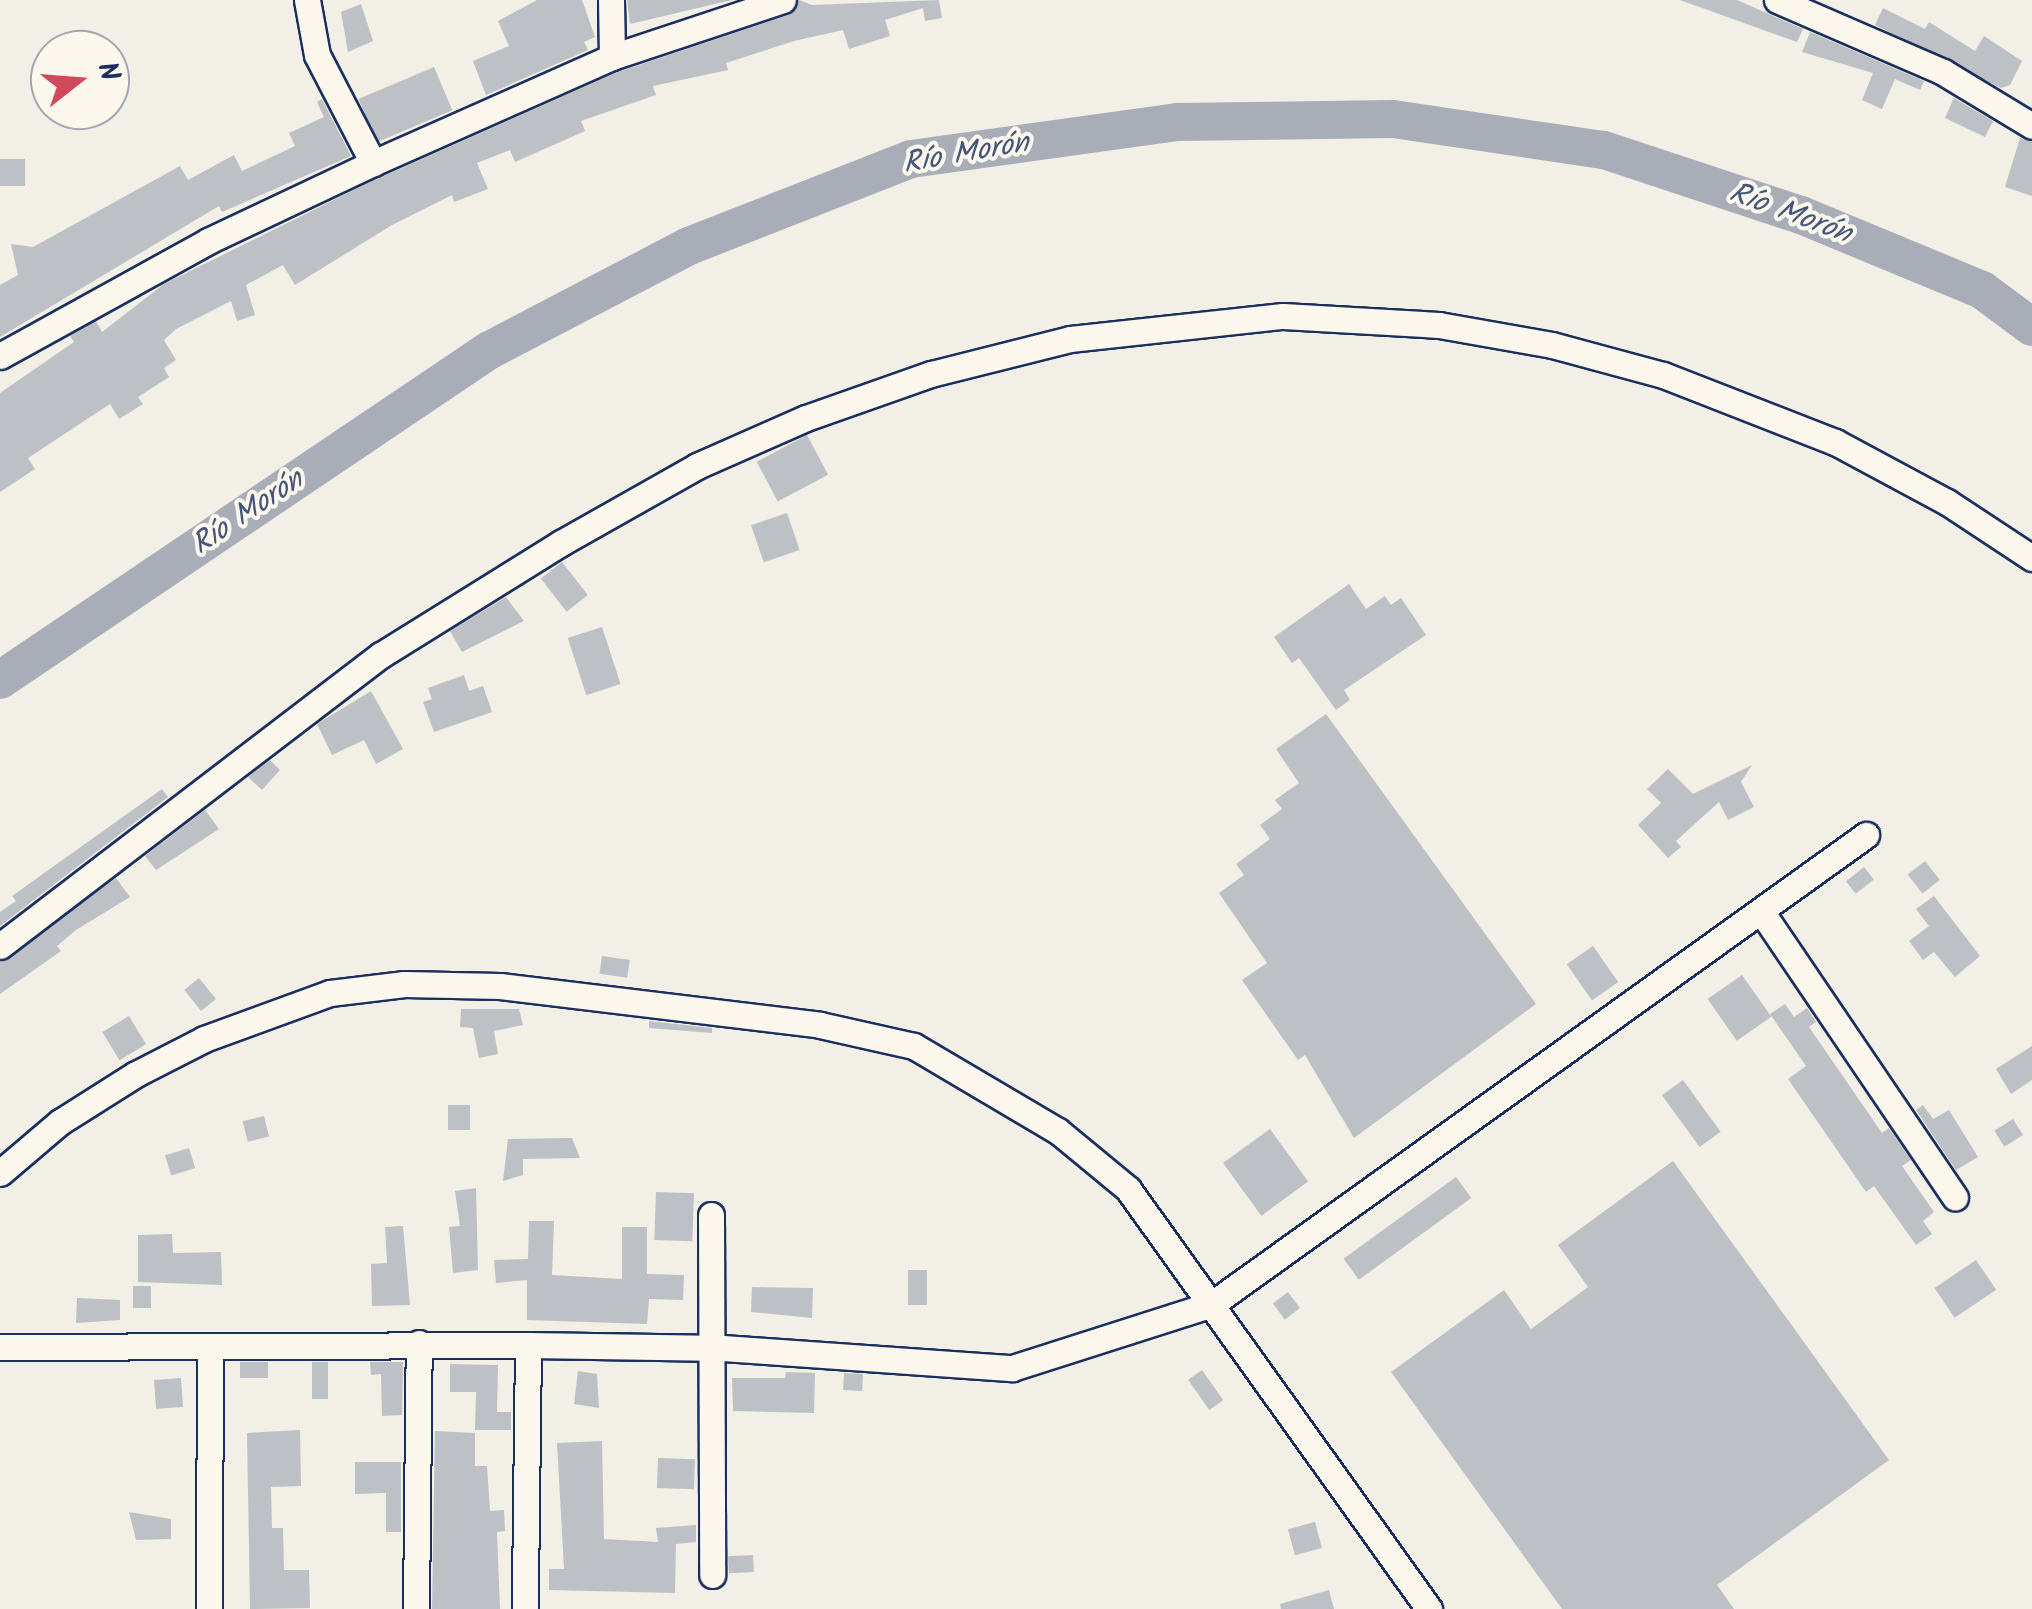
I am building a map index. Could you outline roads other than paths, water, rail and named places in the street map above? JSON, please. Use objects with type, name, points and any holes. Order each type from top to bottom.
[{"type":"street","points":[[307,0],[317,55],[372,163]]},
{"type":"street","points":[[611,0],[612,57]]},
{"type":"street","points":[[0,356],[208,241],[372,163],[612,57],[783,0]]},
{"type":"street","points":[[1776,0],[1942,72],[2032,126]]},
{"type":"street","points":[[0,946],[199,798],[249,752],[382,654],[544,553],[751,441],[862,396],[1000,355],[1231,318],[1439,325],[1608,359],[1835,442],[1947,502],[2032,558]]},
{"type":"street","points":[[0,1347],[419,1342],[709,1349],[1012,1368],[1212,1304],[1866,835]]},
{"type":"street","points":[[1761,911],[1955,1197]]},
{"type":"street","points":[[0,1173],[60,1122],[136,1074],[220,1032],[330,993],[404,984],[600,996],[820,1025],[914,1046],[1058,1131],[1128,1188],[1429,1609]]},
{"type":"street","points":[[711,1215],[712,1574]]},
{"type":"street","points":[[416,1609],[419,1342]]},
{"type":"street","points":[[525,1609],[528,1345]]},
{"type":"street","points":[[209,1609],[210,1346]]},
{"type":"waterway","name":"Río Morón","points":[[0,680],[488,351],[689,246],[911,159],[1177,122],[1393,119],[1604,150],[1801,215],[1982,290],[2032,327]]}]
